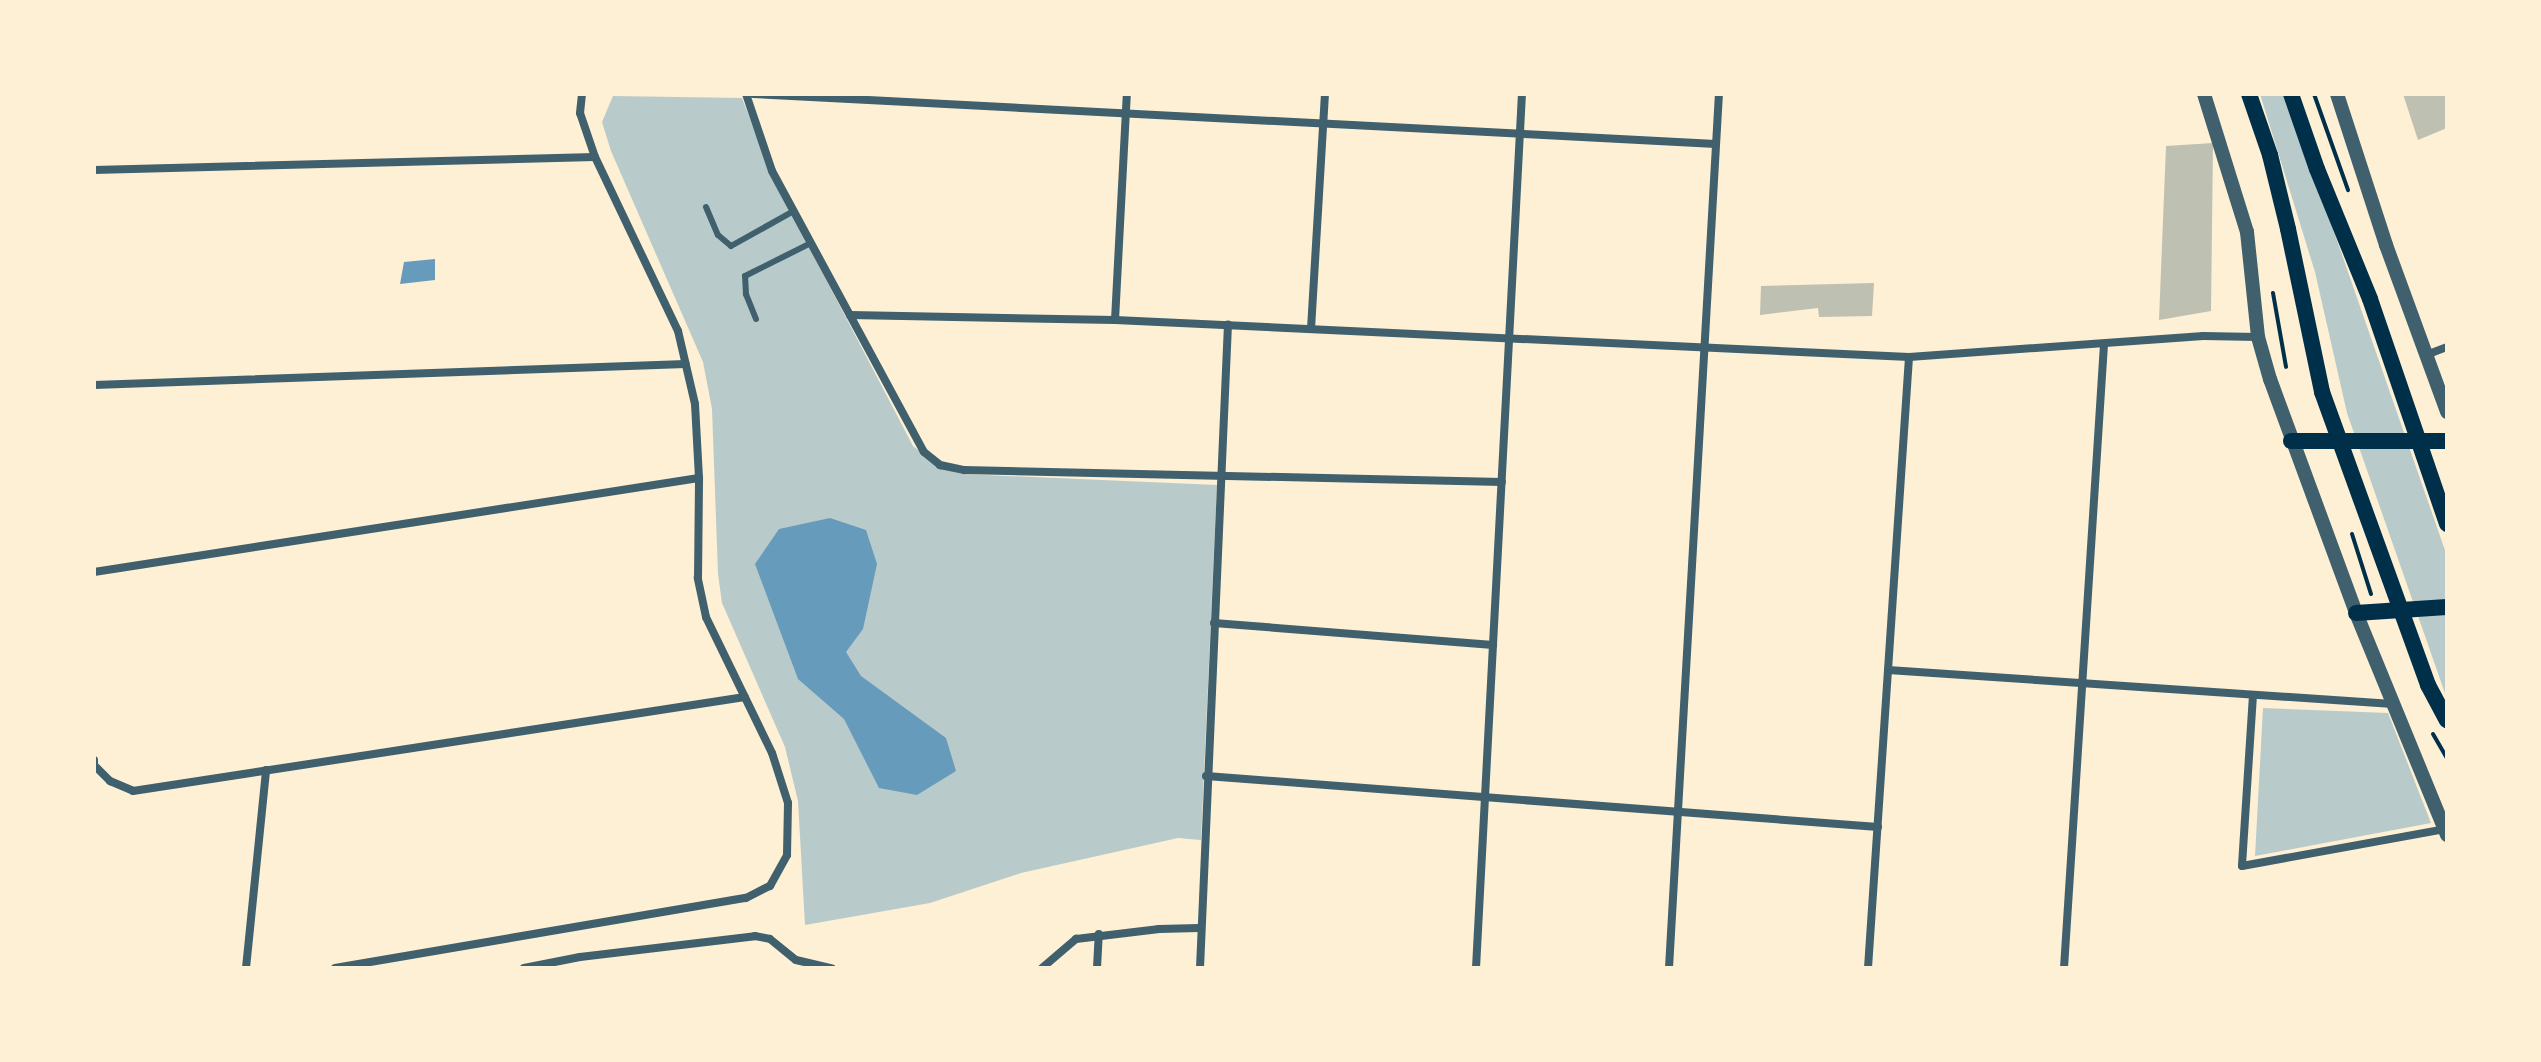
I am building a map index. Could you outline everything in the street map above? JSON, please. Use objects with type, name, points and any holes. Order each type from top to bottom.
[{"type":"main road","points":[[2249,94],[2270,155],[2322,392],[2428,685],[2447,720]]},
{"type":"main road","points":[[2291,94],[2317,169],[2370,299],[2447,524]]},
{"type":"main road","points":[[2291,441],[2447,441]]},
{"type":"main road","points":[[2356,613],[2447,607]]},
{"type":"street","points":[[335,968],[746,898],[770,886],[787,855],[788,803],[772,753],[706,617],[698,578],[699,478],[695,404],[678,331],[595,157],[580,113],[582,94]]},
{"type":"street","points":[[746,94],[772,171],[924,452],[940,465],[964,470],[1502,482]]},
{"type":"street","points":[[753,94],[929,98],[1126,113],[1716,144]]},
{"type":"street","points":[[1115,320],[1127,94]]},
{"type":"street","points":[[1311,329],[1325,94]]},
{"type":"street","points":[[1476,968],[1522,94]]},
{"type":"street","points":[[1669,968],[1719,94]]},
{"type":"street","points":[[2204,94],[2247,232],[2258,337],[2291,441],[2356,613],[2446,832],[2242,866],[2253,695]]},
{"type":"street","points":[[2337,94],[2386,245],[2447,412]]},
{"type":"street","points":[[94,170],[595,157]]},
{"type":"street","points":[[850,315],[1115,320],[1909,357],[2203,336],[2258,337]]},
{"type":"street","points":[[1200,968],[1199,928],[1228,325]]},
{"type":"street","points":[[2064,968],[2104,345]]},
{"type":"street","points":[[2426,355],[2447,347]]},
{"type":"street","points":[[1868,968],[1909,357]]},
{"type":"street","points":[[94,385],[686,364]]},
{"type":"street","points":[[94,572],[699,478]]},
{"type":"street","points":[[1214,623],[1493,645]]},
{"type":"street","points":[[1888,670],[2393,704]]},
{"type":"street","points":[[94,760],[94,765],[110,781],[133,791],[745,697]]},
{"type":"street","points":[[246,968],[266,770]]},
{"type":"street","points":[[1206,776],[1878,827]]},
{"type":"street","points":[[1042,968],[1076,939],[1099,934],[1199,928]]},
{"type":"street","points":[[1097,968],[1099,934]]},
{"type":"street","points":[[524,968],[580,957],[755,936],[770,939],[793,964],[832,968]]},
{"type":"lane","points":[[706,207],[718,235],[731,246],[794,211]]},
{"type":"lane","points":[[756,319],[746,294],[745,276],[811,243]]},
{"type":"path","points":[[2314,94],[2353,204]]},
{"type":"shaded area","points":[[2260,94],[2286,94],[2447,556],[2447,699],[2347,413],[2315,272]]},
{"type":"shaded area","points":[[613,96],[742,98],[771,174],[913,446],[940,468],[963,474],[1217,485],[1201,840],[1178,838],[1021,873],[930,903],[805,925],[798,801],[785,747],[722,603],[718,574],[712,409],[703,362],[611,151],[602,122]]},
{"type":"shaded area","points":[[2263,708],[2388,713],[2431,823],[2255,856]]},
{"type":"water","points":[[435,259],[435,280],[400,284],[404,262]]},
{"type":"water","points":[[830,518],[866,530],[877,564],[863,629],[846,652],[861,676],[946,738],[956,771],[917,795],[879,788],[844,719],[798,679],[755,564],[779,529]]},
{"type":"building","points":[[2403,94],[2447,94],[2447,128],[2418,140]]},
{"type":"building","points":[[2213,143],[2211,311],[2159,320],[2166,146]]},
{"type":"building","points":[[1874,283],[1872,316],[1819,317],[1818,308],[1760,315],[1761,286]]}]
